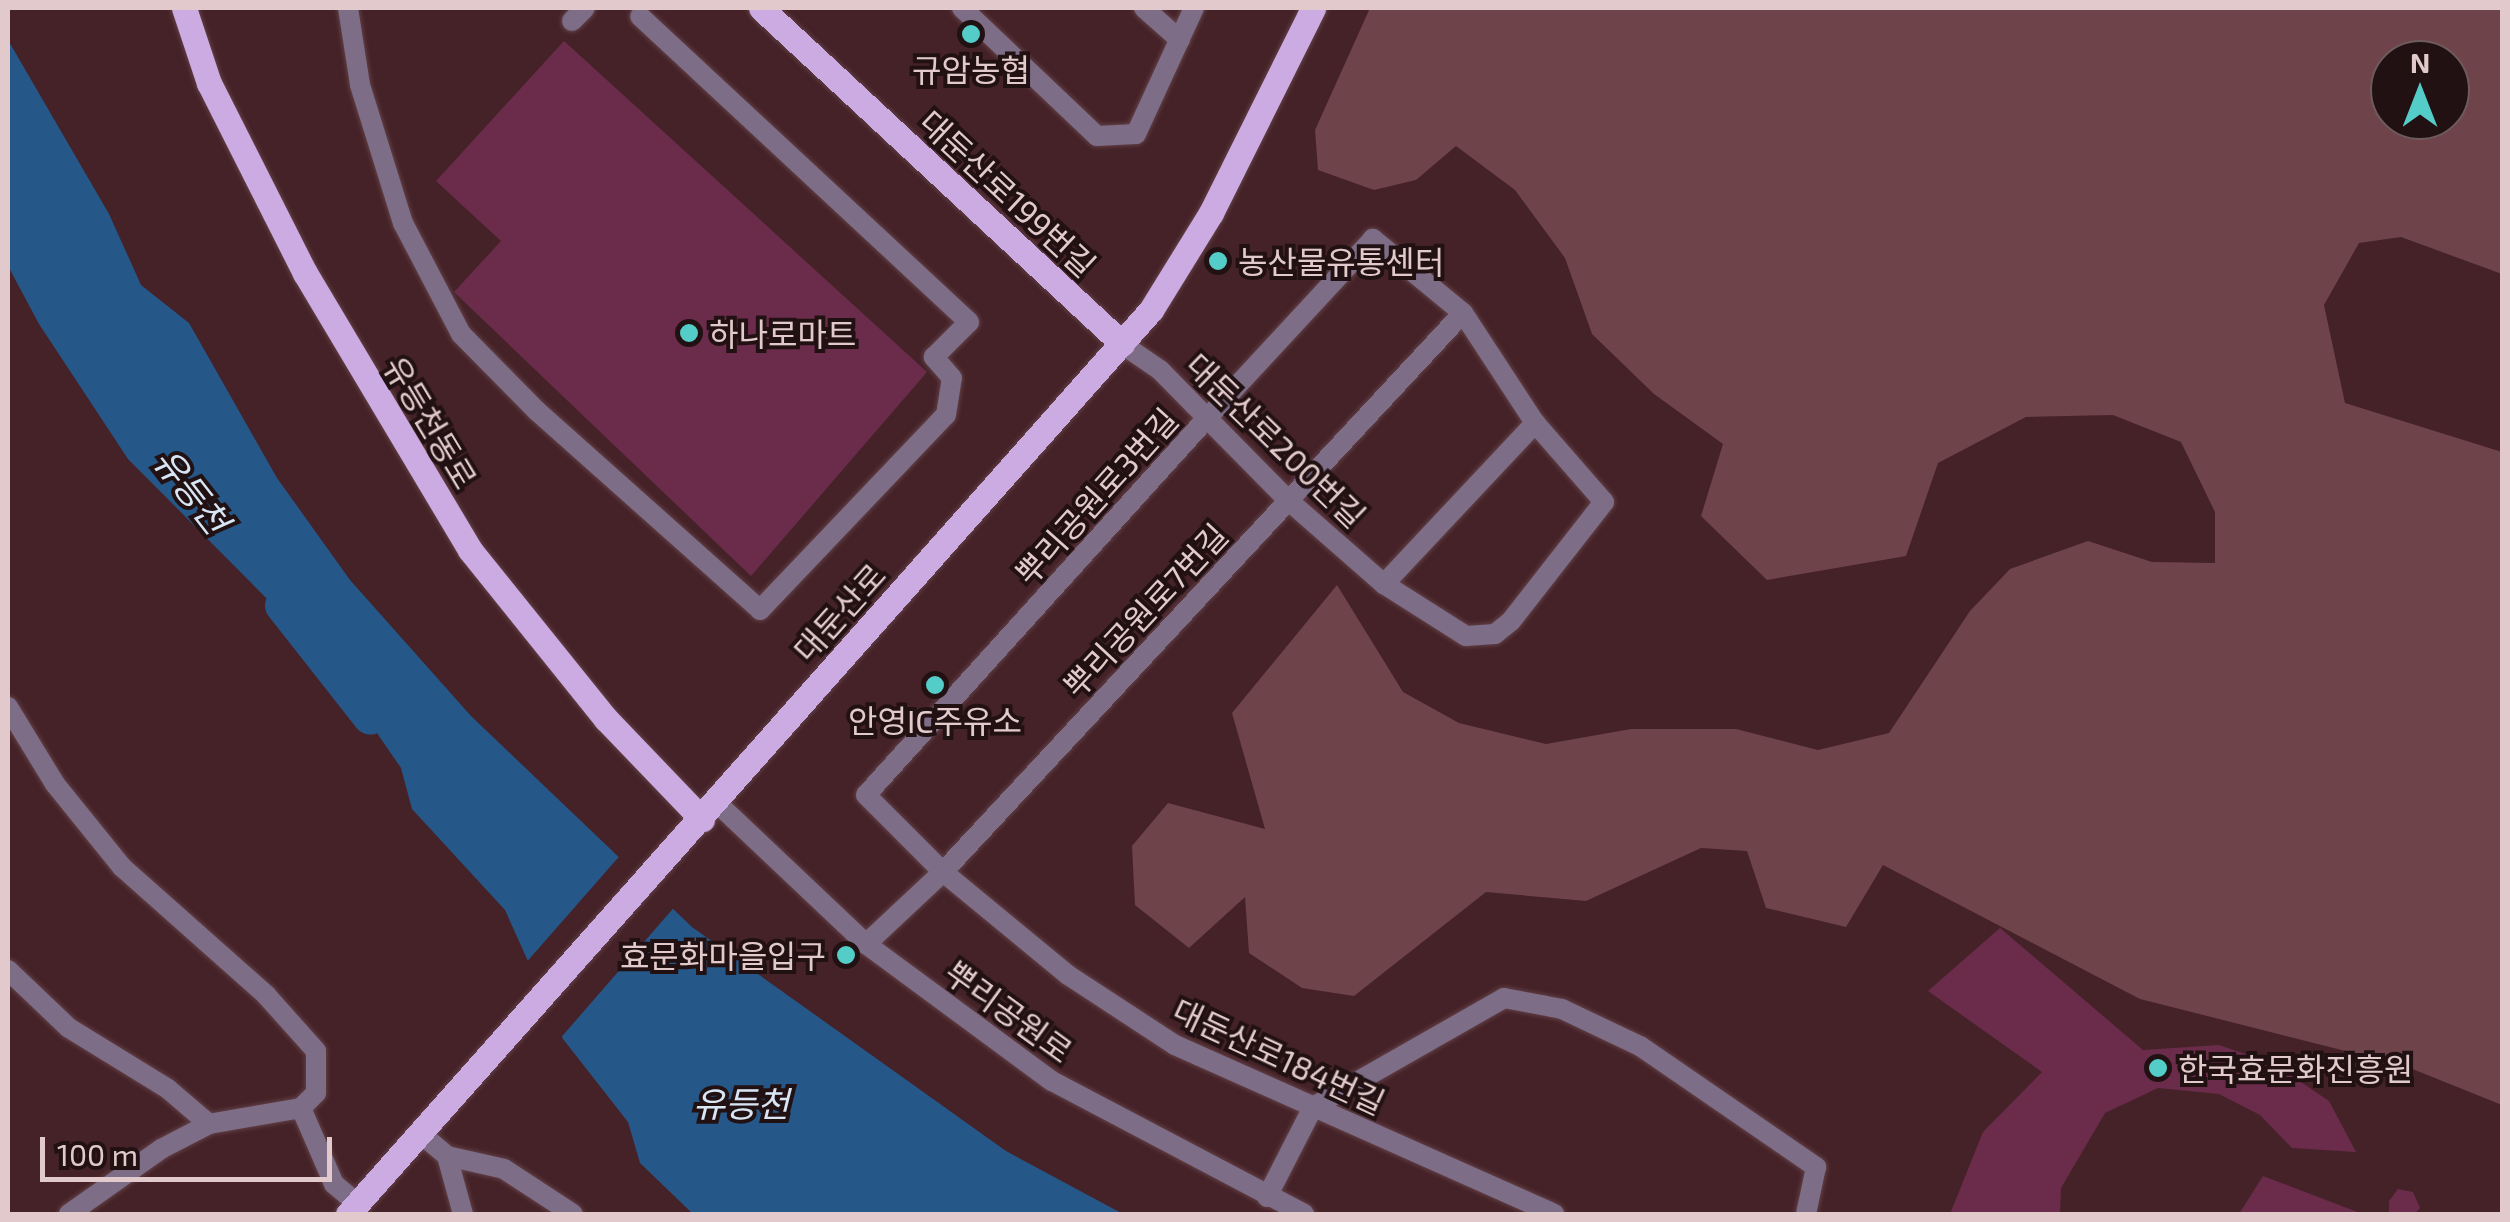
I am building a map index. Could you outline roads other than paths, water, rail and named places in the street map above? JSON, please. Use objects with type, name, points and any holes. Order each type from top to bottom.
[{"type":"main road","name":"유등천동로","points":[[184,8],[209,83],[305,272],[470,550],[606,719],[709,810]]},
{"type":"main road","name":"대둔산로199번길","points":[[761,8],[1122,344]]},
{"type":"main road","name":"대둔산로","points":[[353,1209],[1122,344],[1183,264],[1313,8]]},
{"type":"street","points":[[348,8],[360,85],[403,223],[462,334],[537,411],[760,610],[946,415],[952,378],[934,357],[969,322],[640,16]]},
{"type":"street","points":[[962,8],[1097,136],[1136,134],[1194,8]]},
{"type":"street","points":[[1144,8],[1180,40]]},
{"type":"street","name":"대둔산로200번길","points":[[1122,344],[1384,584],[1466,636],[1494,634],[1512,621],[1604,502],[1536,423],[1463,313],[1373,239]]},
{"type":"street","name":"뿌리공원로3번길","points":[[866,795],[1373,239]]},
{"type":"street","name":"뿌리공원로7번길","points":[[866,944],[943,872],[1463,313]]},
{"type":"street","points":[[1384,584],[1536,423]]},
{"type":"street","points":[[8,707],[55,784],[122,867],[266,995],[316,1051],[316,1093],[301,1108],[209,1124],[160,1148],[69,1214]]},
{"type":"street","name":"대둔산로184번길","points":[[866,795],[943,872],[1068,976],[1175,1045],[1554,1214]]},
{"type":"street","name":"뿌리공원로","points":[[709,810],[866,944],[1052,1081],[1304,1214]]},
{"type":"street","points":[[8,970],[69,1028],[168,1089],[209,1124]]},
{"type":"street","points":[[1267,1197],[1313,1106],[1504,998],[1531,1002],[1640,1046],[1816,1167],[1806,1214]]},
{"type":"street","points":[[301,1108],[334,1184],[353,1209]]},
{"type":"street","points":[[420,1134],[447,1156],[504,1169],[573,1214]]},
{"type":"street","points":[[447,1156],[463,1214]]},
{"type":"water","name":"유등천","points":[[8,40],[109,214],[141,285],[189,323],[277,478],[350,580],[471,716],[692,927],[1006,1151],[1123,1214],[693,1214],[640,1163],[628,1122],[563,1039],[505,910],[412,809],[401,768],[324,656],[128,459],[39,324],[8,266]]},
{"type":"waterway","name":"유등천","points":[[282,605],[370,717]]},
{"type":"place","name":"규암농협","points":[[971,34]]},
{"type":"place","name":"농산물유통센터","points":[[1218,261]]},
{"type":"place","name":"하나로마트","points":[[689,333]]},
{"type":"place","name":"안영IC주유소","points":[[935,685]]},
{"type":"place","name":"효문화마을입구","points":[[846,955]]},
{"type":"place","name":"한국효문화진흥원","points":[[2158,1068]]}]
